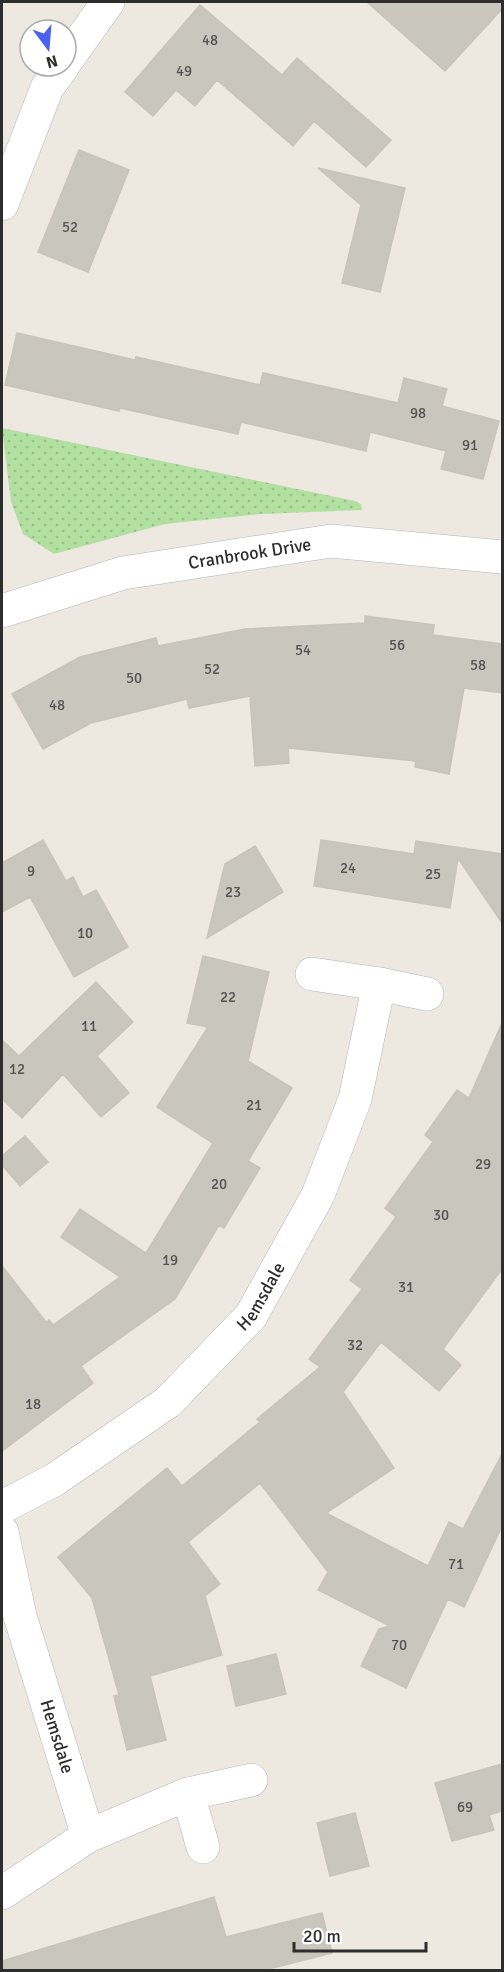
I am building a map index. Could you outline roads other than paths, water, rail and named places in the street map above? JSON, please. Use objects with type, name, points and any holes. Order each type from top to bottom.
[{"type":"street","points":[[78,44],[108,2]]},
{"type":"street","points":[[2,204],[47,88],[54,78]]},
{"type":"street","name":"Cranbrook Drive","points":[[2,611],[123,573],[331,541],[502,557]]},
{"type":"street","points":[[312,974],[427,994]]},
{"type":"street","name":"Hemsdale","points":[[2,1508],[54,1480],[168,1402],[251,1316],[318,1195],[355,1099],[379,984]]},
{"type":"street","name":"Hemsdale","points":[[2,1532],[20,1616],[88,1836]]},
{"type":"street","points":[[2,1893],[88,1836],[188,1794],[251,1780]]},
{"type":"street","points":[[188,1794],[203,1847]]}]
